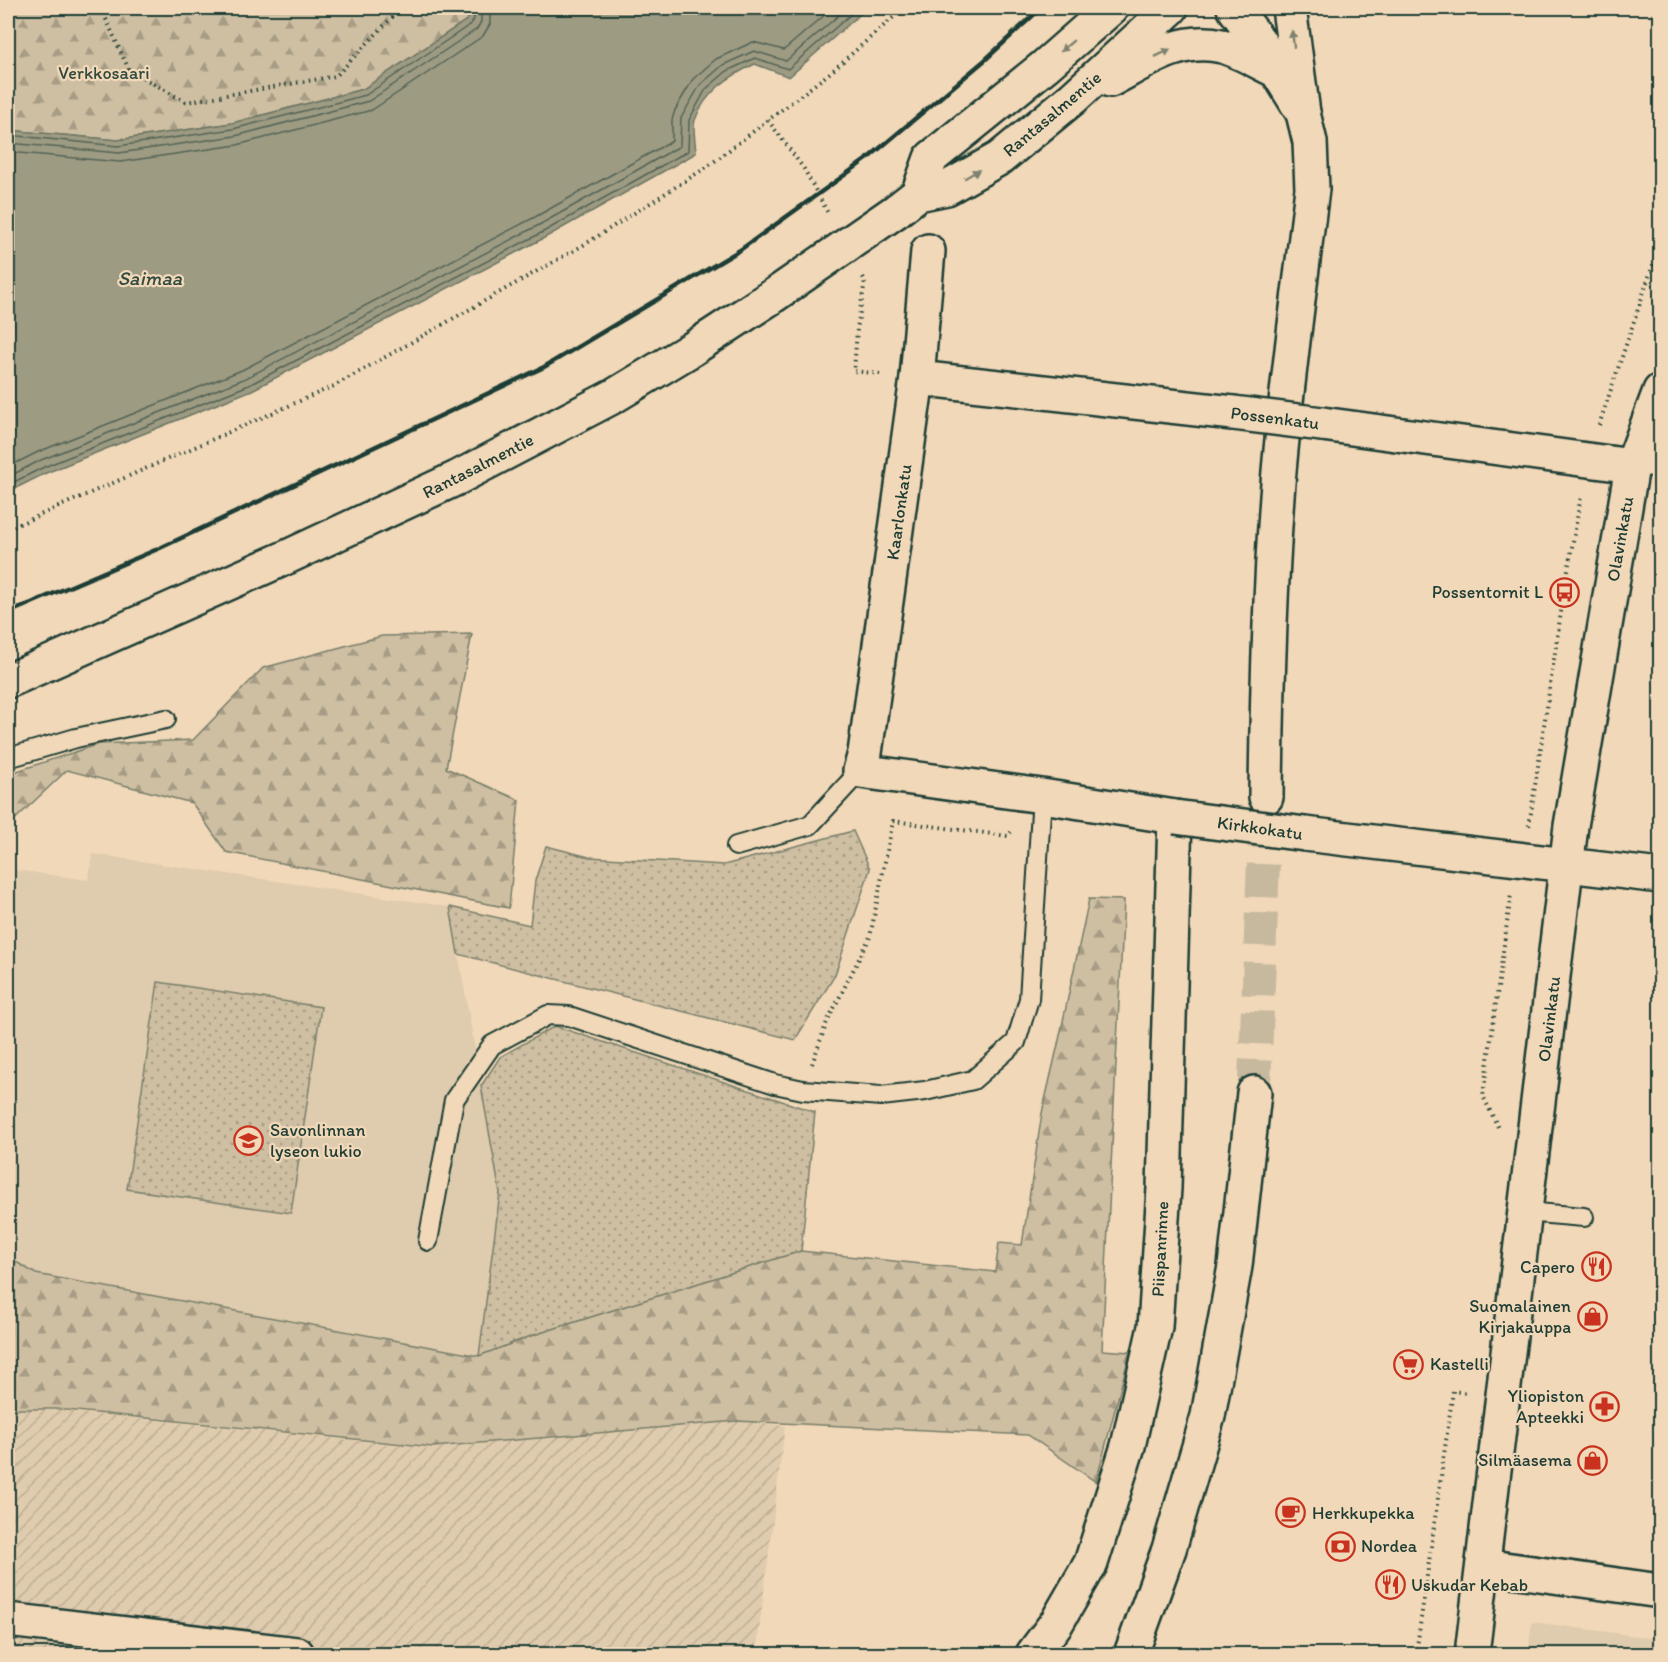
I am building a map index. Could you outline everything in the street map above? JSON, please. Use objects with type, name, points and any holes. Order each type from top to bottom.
[{"type":"main road","points":[[907,202],[931,158],[1045,66],[1112,8]]},
{"type":"main road","name":"Rantasalmentie","points":[[8,681],[285,558],[457,478],[614,396],[770,298],[907,202],[947,188],[1000,158],[1073,98],[1171,8]]},
{"type":"main road","points":[[1234,8],[1258,40],[1303,113]]},
{"type":"main road","points":[[1266,796],[1272,576],[1278,481],[1312,189],[1310,142],[1303,113],[1289,8]]},
{"type":"main road","points":[[1073,98],[1170,49],[1189,44],[1224,47],[1277,70]]},
{"type":"main road","name":"Kaarlonkatu","points":[[860,771],[865,753],[917,378],[928,251]]},
{"type":"main road","name":"Possenkatu","points":[[917,378],[1233,413],[1646,467]]},
{"type":"main road","name":"Olavinkatu","points":[[1472,1654],[1571,826],[1660,391]]},
{"type":"main road","name":"Kirkkokatu","points":[[860,771],[1174,817],[1660,876]]},
{"type":"main road","name":"Piispanrinne","points":[[1033,1654],[1057,1622],[1091,1563],[1128,1446],[1155,1327],[1164,1188],[1174,817]]},
{"type":"main road","points":[[1131,1654],[1169,1549],[1208,1416],[1235,1266],[1254,1093]]},
{"type":"main road","points":[[1483,1566],[1660,1591]]},
{"type":"main road","points":[[8,1620],[297,1654]]},
{"type":"lane","points":[[8,758],[76,738],[166,719]]},
{"type":"lane","points":[[736,846],[810,825],[860,771]]},
{"type":"lane","points":[[428,1241],[454,1100],[492,1044],[548,1015],[569,1016],[775,1084],[803,1090],[881,1096],[925,1091],[973,1080],[1016,1042],[1029,999],[1042,796]]},
{"type":"lane","points":[[1525,1212],[1584,1217]]},
{"type":"path","points":[[101,8],[129,70],[186,102],[336,76],[401,8]]},
{"type":"path","points":[[8,529],[333,386],[587,243],[707,167],[831,72],[904,8]]},
{"type":"path","points":[[768,120],[804,169],[831,219]]},
{"type":"path","points":[[1499,1129],[1483,1096],[1512,891],[1528,837],[1564,592],[1587,459],[1660,244]]},
{"type":"path","points":[[854,371],[856,329],[865,280],[859,270]]},
{"type":"path","points":[[803,1090],[826,1022],[870,937],[893,821],[1008,837],[1013,829]]},
{"type":"path","points":[[1416,1654],[1453,1391],[1471,1394]]},
{"type":"shaded area","name":"Savonlinnan lyseon lukio","points":[[93,854],[450,907],[500,1193],[479,1356],[36,1274],[8,1257],[8,869],[88,880]]},
{"type":"shaded area","points":[[8,1409],[53,1410],[429,1448],[736,1420],[785,1426],[756,1654],[8,1654]]},
{"type":"shaded area","points":[[1532,1622],[1660,1639],[1660,1654],[1528,1654]]},
{"type":"green space","name":"Verkkosaari","points":[[8,8],[468,8],[468,19],[363,89],[232,123],[118,140],[8,130]]},
{"type":"green space","points":[[472,634],[446,768],[519,800],[509,908],[226,852],[192,803],[67,770],[8,826],[8,774],[99,744],[193,740],[263,668],[382,636]]},
{"type":"green space","points":[[853,831],[870,869],[835,975],[795,1040],[458,954],[450,907],[530,925],[535,881],[546,846],[589,857],[724,865]]},
{"type":"green space","points":[[1089,899],[1124,900],[1102,1350],[1130,1352],[1096,1482],[1028,1435],[737,1421],[433,1447],[56,1409],[8,1409],[8,1257],[36,1274],[479,1356],[534,1335],[801,1251],[995,1272],[999,1243],[1022,1245],[1042,1113]]},
{"type":"green space","points":[[158,982],[321,1007],[291,1213],[127,1189]]},
{"type":"green space","points":[[555,1026],[815,1112],[801,1251],[534,1335],[479,1356],[500,1193],[481,1086],[500,1057]]},
{"type":"water","name":"Saimaa","points":[[468,8],[867,8],[789,77],[755,64],[719,86],[705,101],[695,120],[696,153],[546,237],[252,390],[46,473],[8,492],[8,130],[118,140],[232,123],[363,89],[468,19]]},
{"type":"tunnel","points":[[1254,1093],[1266,801]]},
{"type":"railway","points":[[8,613],[160,548],[544,367],[740,250],[867,159],[985,60],[1041,8]]},
{"type":"place","name":"Possentornit L","points":[[1564,592]]},
{"type":"place","name":"Savonlinnan lyseon lukio","points":[[249,1140]]},
{"type":"place","name":"Capero","points":[[1596,1267]]},
{"type":"place","name":"Suomalainen Kirjakauppa","points":[[1592,1316]]},
{"type":"place","name":"Kastelli","points":[[1409,1364]]},
{"type":"place","name":"Yliopiston Apteekki","points":[[1605,1406]]},
{"type":"place","name":"Silmäasema","points":[[1593,1460]]},
{"type":"place","name":"Herkkupekka","points":[[1291,1513]]},
{"type":"place","name":"Nordea","points":[[1340,1546]]},
{"type":"place","name":"Uskudar Kebab","points":[[1390,1585]]}]
